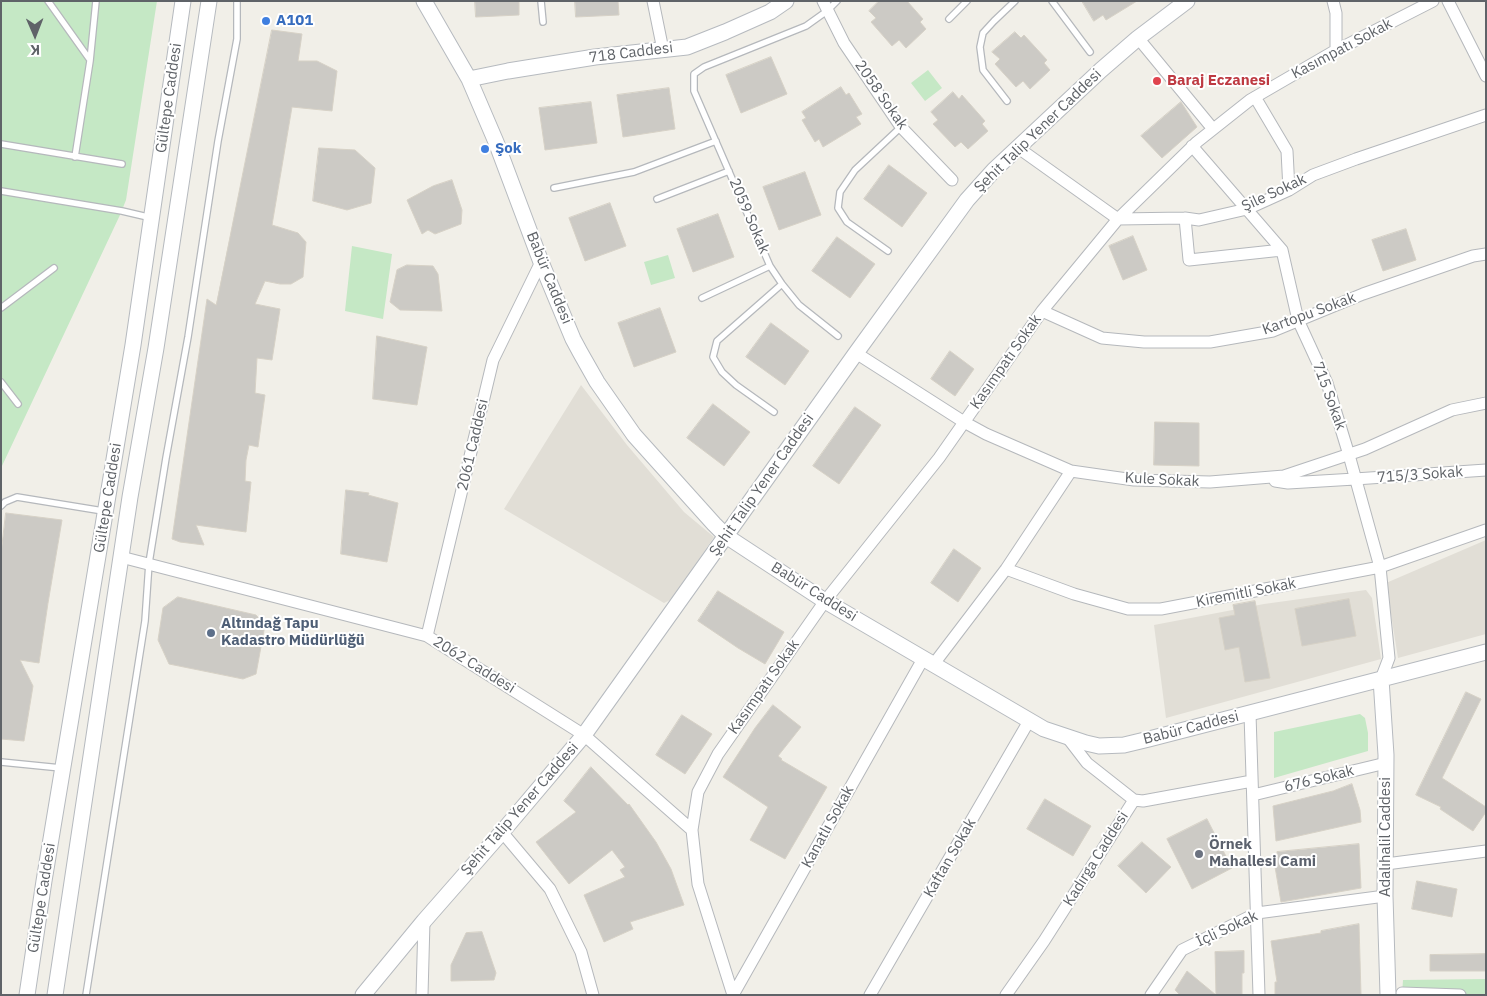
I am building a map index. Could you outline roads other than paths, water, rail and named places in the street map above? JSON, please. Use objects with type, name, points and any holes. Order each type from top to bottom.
[{"type":"main road","name":"Gültepe Caddesi","points":[[27,995],[133,344],[183,1]]},
{"type":"main road","name":"Gültepe Caddesi","points":[[55,995],[130,498],[156,348],[209,1]]},
{"type":"main road","name":"Babür Caddesi","points":[[424,1],[468,79],[496,142],[541,262],[573,339],[598,382],[634,435],[726,536],[825,601],[1044,729],[1099,746],[1124,745],[1486,652]]},
{"type":"main road","name":"718 Caddesi","points":[[468,79],[595,58],[687,47],[770,12],[786,1]]},
{"type":"main road","name":"Şehit Talip Yener Caddesi","points":[[363,995],[584,735],[966,200],[1017,147],[1101,70],[1138,38],[1188,1]]},
{"type":"main road","name":"Adalıhalil Caddesi","points":[[1381,679],[1386,763],[1386,896],[1395,994]]},
{"type":"street","points":[[653,1],[663,50]]},
{"type":"street","points":[[1333,1],[1336,13],[1336,50]]},
{"type":"street","name":"Kasımpatı Sokak","points":[[733,995],[698,884],[692,830],[698,792],[718,754],[825,601],[939,458],[1042,311],[1118,219],[1192,146],[1255,97],[1336,50],[1433,1]]},
{"type":"street","points":[[1448,1],[1486,76]]},
{"type":"street","name":"2058 Sokak","points":[[825,6],[844,43],[902,127],[952,180]]},
{"type":"street","points":[[1138,38],[1213,129]]},
{"type":"street","points":[[1255,97],[1287,151],[1289,190]]},
{"type":"street","name":"Şile Sokak","points":[[1118,219],[1185,218],[1199,220],[1248,209],[1289,190],[1312,175],[1486,115]]},
{"type":"street","name":"715 Sokak","points":[[1192,146],[1282,250],[1298,320],[1327,383],[1380,567],[1389,658],[1381,679]]},
{"type":"street","points":[[1017,147],[1118,219]]},
{"type":"street","points":[[1185,218],[1189,260],[1282,250]]},
{"type":"street","name":"Kartopu Sokak","points":[[1042,311],[1102,338],[1144,342],[1210,342],[1273,331],[1363,294],[1473,256],[1486,254]]},
{"type":"street","name":"2061 Caddesi","points":[[427,636],[493,360],[541,262]]},
{"type":"street","name":"Kule Sokak","points":[[856,353],[986,434],[1071,471],[1134,480],[1210,482],[1284,476],[1365,449],[1452,410],[1486,403]]},
{"type":"street","name":"715/3 Sokak","points":[[1255,478],[1288,482],[1486,470]]},
{"type":"street","name":"Kanatlı Sokak","points":[[733,995],[928,662],[1006,569],[1071,471]]},
{"type":"street","name":"Kiremitli Sokak","points":[[1006,569],[1074,594],[1128,608],[1161,610],[1380,567],[1486,530]]},
{"type":"street","name":"2062 Caddesi","points":[[121,557],[427,636],[584,735],[692,830]]},
{"type":"street","points":[[1250,714],[1259,995]]},
{"type":"street","name":"Kaftan Sokak","points":[[870,995],[1029,721]]},
{"type":"street","name":"Kadırga Caddesi","points":[[1006,995],[1044,941],[1134,800],[1087,763],[1067,737]]},
{"type":"street","name":"676 Sokak","points":[[1253,795],[1386,763]]},
{"type":"street","points":[[1134,800],[1143,801],[1252,781]]},
{"type":"street","points":[[502,832],[550,889],[581,952],[593,995]]},
{"type":"street","points":[[1386,864],[1486,851]]},
{"type":"street","name":"İçli Sokak","points":[[1151,995],[1182,950],[1257,913],[1386,896]]},
{"type":"street","points":[[422,995],[424,921]]},
{"type":"street","points":[[1395,994],[1460,995]]},
{"type":"lane","points":[[48,1],[90,61]]},
{"type":"lane","points":[[75,157],[90,61],[96,1]]},
{"type":"lane","points":[[86,995],[145,621],[149,564],[218,141],[237,39],[237,1]]},
{"type":"lane","points":[[541,1],[542,22]]},
{"type":"lane","points":[[825,6],[836,1]]},
{"type":"lane","points":[[949,19],[968,1]]},
{"type":"lane","points":[[1007,101],[983,70],[980,47],[983,33],[1015,1]]},
{"type":"lane","points":[[1052,1],[1090,52]]},
{"type":"lane","name":"2059 Sokak","points":[[825,6],[806,26],[704,67],[694,74],[694,91],[770,266],[799,305],[838,336]]},
{"type":"lane","points":[[888,251],[846,222],[838,208],[840,192],[855,170],[902,127]]},
{"type":"lane","points":[[554,188],[634,172],[716,141]]},
{"type":"lane","points":[[1,144],[122,164]]},
{"type":"lane","points":[[657,199],[729,171]]},
{"type":"lane","points":[[1,191],[122,211],[152,218]]},
{"type":"lane","points":[[702,298],[770,266]]},
{"type":"lane","points":[[1,308],[54,268]]},
{"type":"lane","points":[[774,412],[736,385],[722,372],[713,357],[717,341],[782,284]]},
{"type":"lane","points":[[1,382],[18,404]]},
{"type":"lane","points":[[1,506],[4,502],[17,498],[106,511]]},
{"type":"lane","points":[[1,762],[63,768]]},
{"type":"place","name":"A101","points":[[266,21]]},
{"type":"place","name":"Baraj Eczanesi","points":[[1157,81]]},
{"type":"place","name":"Şok","points":[[485,149]]},
{"type":"place","name":"Altındağ Tapu Kadastro Müdürlüğü","points":[[211,633]]},
{"type":"place","name":"Örnek Mahallesi Cami","points":[[1199,854]]}]
